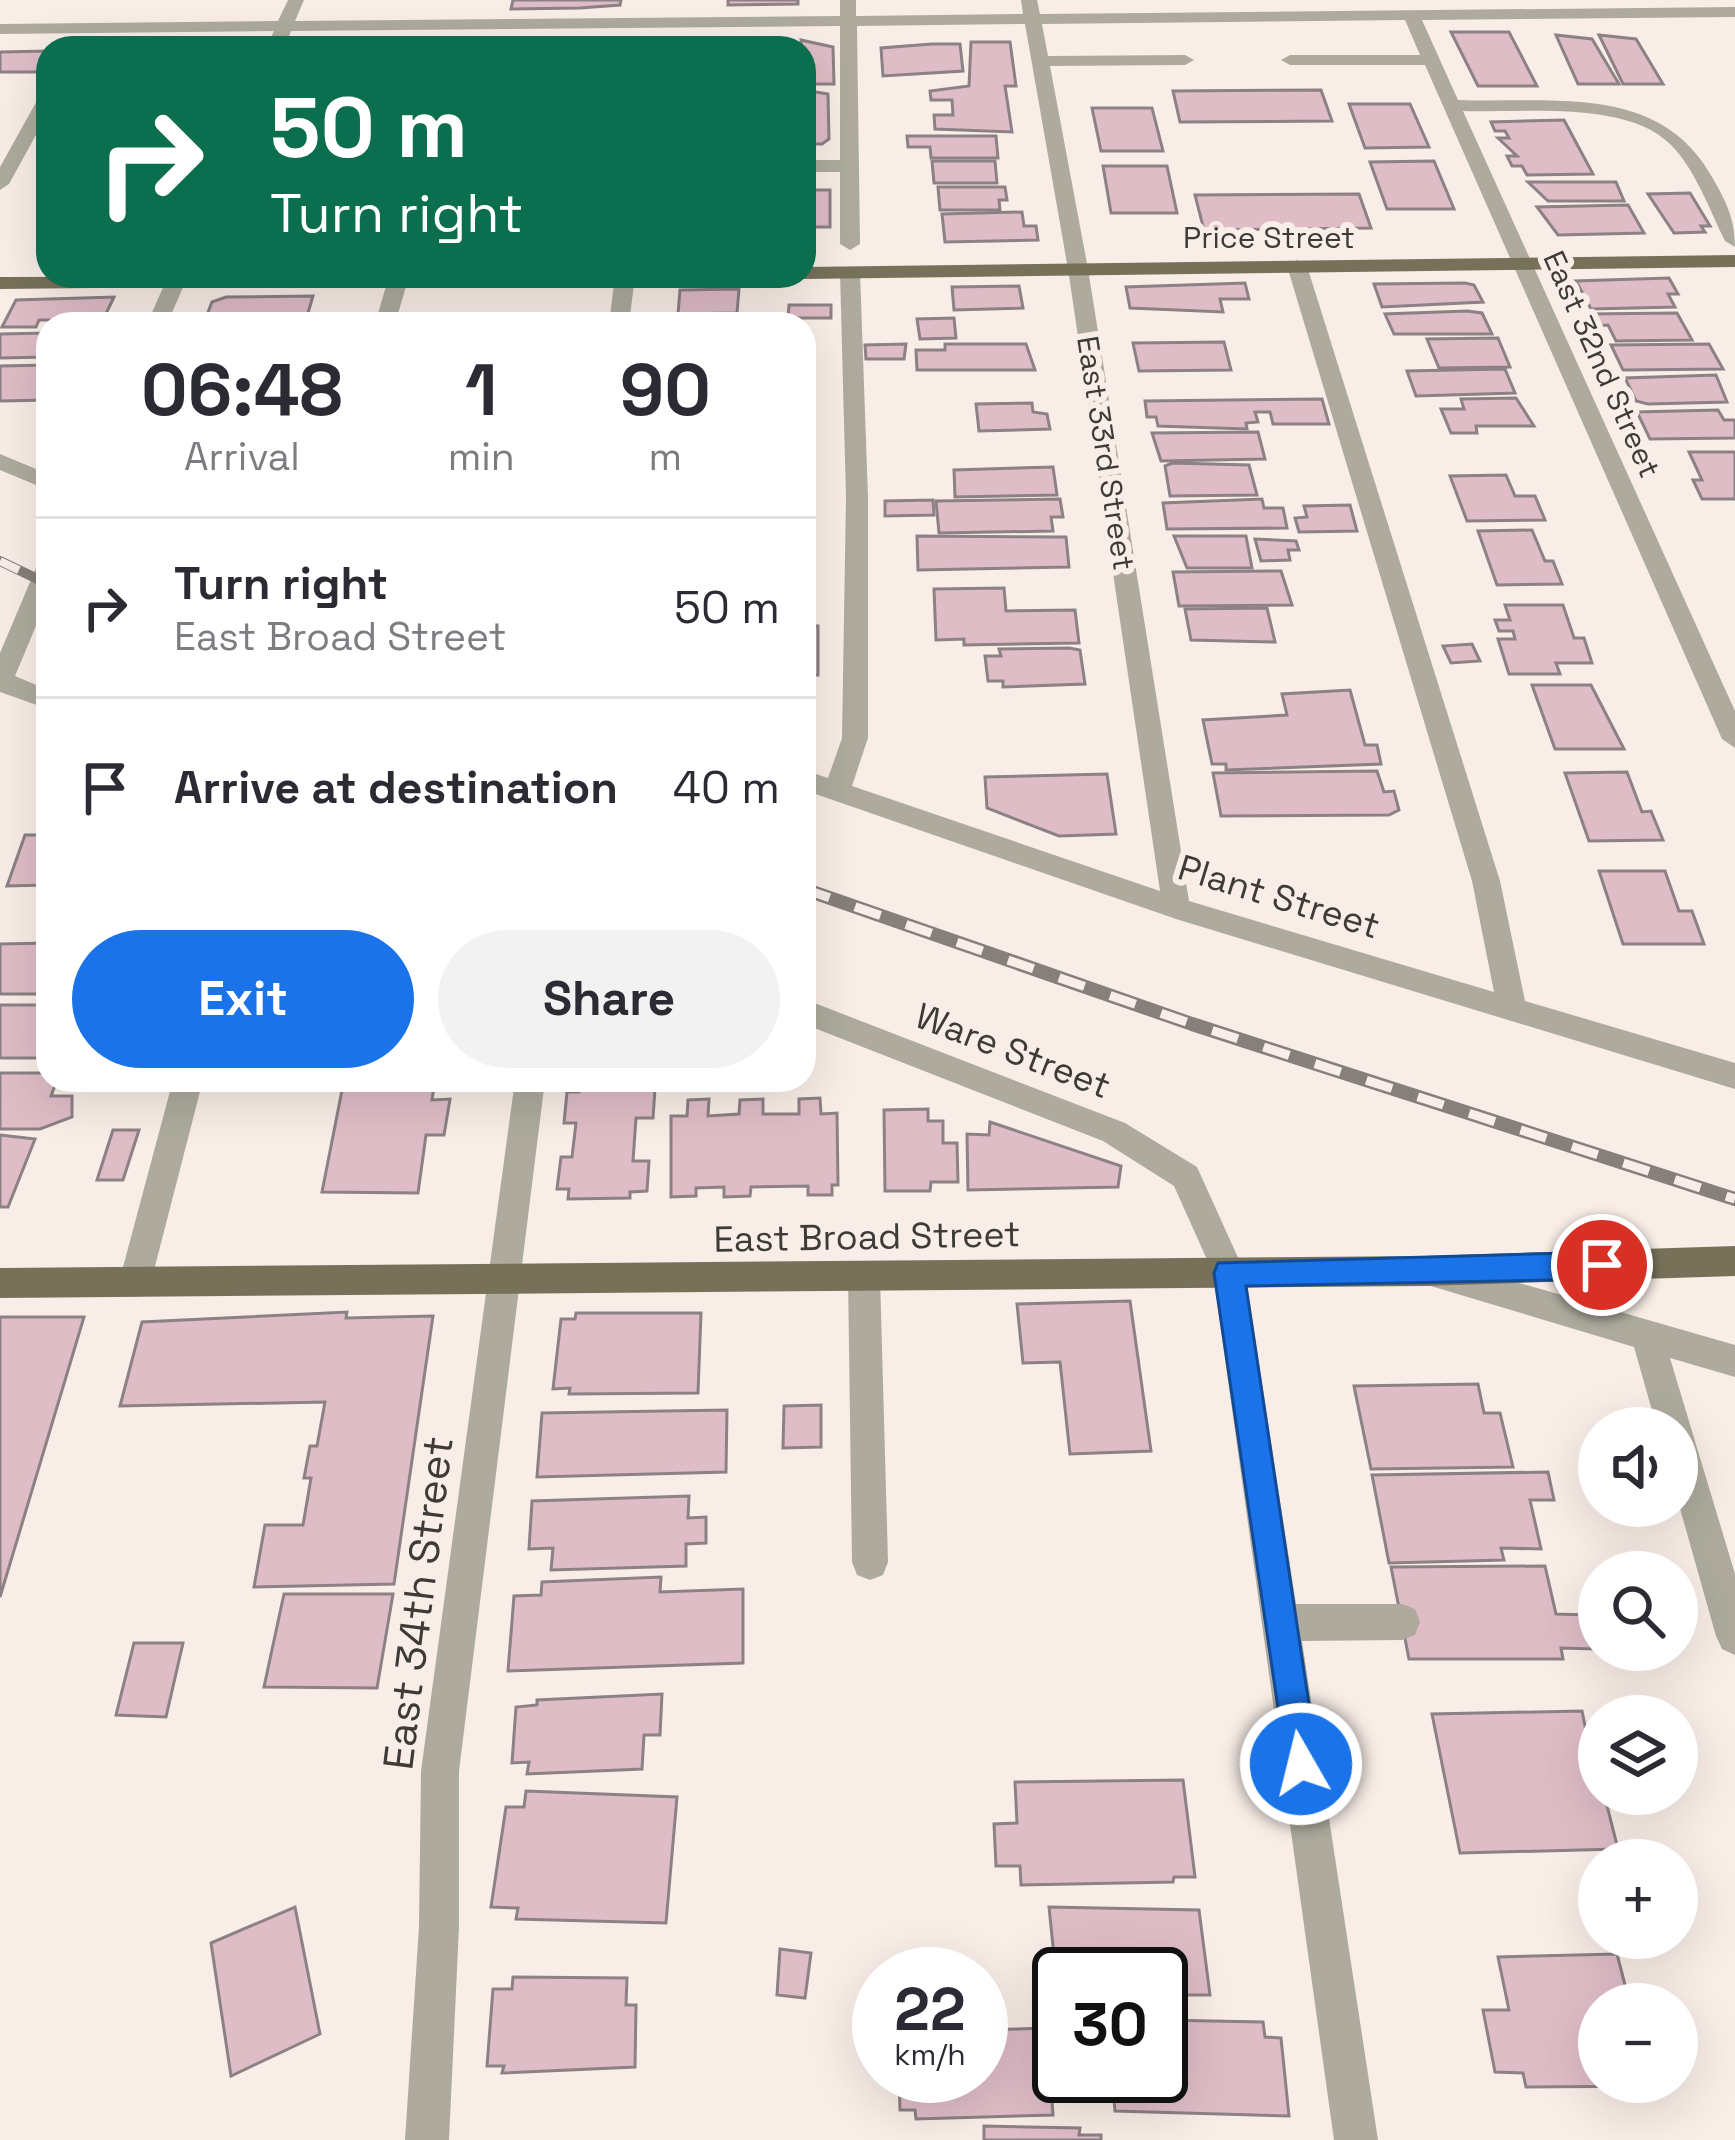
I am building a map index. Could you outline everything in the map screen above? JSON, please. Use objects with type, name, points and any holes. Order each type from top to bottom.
[{"type":"main road","name":"Price Street","points":[[816,273],[1735,261]]},
{"type":"main road","points":[[0,284],[36,283]]},
{"type":"main road","name":"East Broad Street","points":[[0,1283],[1425,1271],[1735,1261]]},
{"type":"street","points":[[280,36],[296,0]]},
{"type":"street","points":[[469,36],[477,0]]},
{"type":"street","points":[[655,36],[660,0]]},
{"type":"street","points":[[81,36],[98,7]]},
{"type":"street","points":[[848,9],[850,244]]},
{"type":"street","points":[[0,29],[657,20],[848,9],[1735,12]]},
{"type":"street","name":"East 33rd Street","points":[[1030,9],[1078,269],[1176,908]]},
{"type":"street","name":"East 32nd Street","points":[[1412,14],[1735,739]]},
{"type":"street","points":[[1039,62],[1186,60]]},
{"type":"street","points":[[1290,60],[1433,60]]},
{"type":"street","points":[[1455,105],[1604,112],[1651,122],[1682,147],[1735,241]]},
{"type":"street","points":[[0,184],[36,119]]},
{"type":"street","points":[[816,166],[850,166]]},
{"type":"street","points":[[1297,266],[1480,859],[1512,1009]]},
{"type":"street","points":[[837,791],[855,738],[857,497],[850,272]]},
{"type":"street","points":[[0,461],[36,478]]},
{"type":"street","points":[[36,596],[0,681],[36,695]]},
{"type":"street","name":"Plant Street","points":[[816,783],[1176,908],[1735,1076]]},
{"type":"street","name":"Ware Street","points":[[816,1016],[1114,1132],[1186,1177],[1229,1273]]},
{"type":"street","points":[[135,1282],[185,1092]]},
{"type":"street","name":"East 34th Street","points":[[428,2140],[439,1927],[440,1771],[528,1092]]},
{"type":"street","points":[[1425,1271],[1735,1361]]},
{"type":"street","points":[[1229,1273],[1356,2140]]},
{"type":"street","points":[[864,1276],[870,1562]]},
{"type":"street","points":[[1646,1332],[1668,1407]]},
{"type":"street","points":[[1698,1509],[1735,1636]]},
{"type":"street","points":[[1280,1623],[1402,1622]]},
{"type":"building","points":[[513,0],[621,0],[620,5],[511,9]]},
{"type":"building","points":[[728,0],[798,0],[798,4],[728,5]]},
{"type":"building","points":[[1451,32],[1509,32],[1537,86],[1478,86]]},
{"type":"building","points":[[1556,35],[1592,39],[1619,84],[1578,84]]},
{"type":"building","points":[[1599,35],[1636,39],[1663,84],[1623,84]]},
{"type":"building","points":[[971,42],[1010,42],[1016,86],[1005,86],[1012,132],[935,129],[934,115],[953,115],[952,100],[931,100],[930,91],[969,86]]},
{"type":"building","points":[[816,43],[833,47],[834,84],[816,84]]},
{"type":"building","points":[[960,44],[963,71],[883,76],[881,48]]},
{"type":"building","points":[[36,51],[36,72],[0,72],[0,52]]},
{"type":"building","points":[[1321,90],[1332,121],[1180,122],[1173,91]]},
{"type":"building","points":[[816,92],[828,94],[829,139],[816,144]]},
{"type":"building","points":[[1349,104],[1410,104],[1429,147],[1365,148]]},
{"type":"building","points":[[1092,108],[1152,108],[1163,151],[1101,151]]},
{"type":"building","points":[[1564,120],[1593,174],[1527,175],[1522,166],[1512,166],[1507,156],[1517,156],[1498,138],[1509,138],[1505,131],[1495,131],[1491,122]]},
{"type":"building","points":[[907,136],[996,136],[998,158],[931,158],[930,147],[908,147]]},
{"type":"building","points":[[932,161],[995,161],[997,183],[934,183]]},
{"type":"building","points":[[1434,161],[1454,209],[1387,209],[1370,162]]},
{"type":"building","points":[[1103,166],[1167,166],[1177,213],[1111,213]]},
{"type":"building","points":[[1528,182],[1616,182],[1624,201],[1548,201]]},
{"type":"building","points":[[938,187],[1005,187],[1007,200],[999,200],[1000,210],[940,210]]},
{"type":"building","points":[[816,190],[830,190],[830,227],[816,227]]},
{"type":"building","points":[[1690,193],[1710,226],[1701,226],[1705,232],[1674,233],[1648,194]]},
{"type":"building","points":[[1359,194],[1371,228],[1204,230],[1195,195]]},
{"type":"building","points":[[1628,205],[1644,233],[1558,235],[1537,207]]},
{"type":"building","points":[[1022,212],[1024,226],[1036,226],[1038,240],[945,242],[942,214]]},
{"type":"building","points":[[1669,278],[1678,294],[1668,294],[1675,307],[1591,309],[1576,281]]},
{"type":"building","points":[[1245,283],[1249,299],[1220,299],[1223,312],[1130,308],[1126,287]]},
{"type":"building","points":[[1374,284],[1474,285],[1483,302],[1382,307]]},
{"type":"building","points":[[1019,286],[1023,308],[954,310],[952,287]]},
{"type":"building","points":[[739,289],[737,312],[678,312],[680,290]]},
{"type":"building","points":[[313,296],[308,312],[208,312],[212,302],[226,297]]},
{"type":"building","points":[[114,297],[107,312],[36,312],[36,327],[2,327],[16,300]]},
{"type":"building","points":[[789,305],[831,305],[831,318],[816,318],[816,312],[788,312]]},
{"type":"building","points":[[1482,313],[1492,334],[1394,334],[1385,314]]},
{"type":"building","points":[[1677,313],[1692,340],[1616,341],[1608,325],[1594,326],[1588,314]]},
{"type":"building","points":[[954,318],[956,338],[920,339],[917,319]]},
{"type":"building","points":[[36,333],[36,357],[0,358],[0,334]]},
{"type":"building","points":[[1498,338],[1510,367],[1439,368],[1427,339]]},
{"type":"building","points":[[1224,342],[1231,370],[1139,371],[1133,343]]},
{"type":"building","points":[[906,344],[904,359],[866,359],[865,345]]},
{"type":"building","points":[[945,344],[1026,344],[1035,370],[917,370],[916,350],[945,350]]},
{"type":"building","points":[[1709,344],[1723,369],[1623,370],[1611,345]]},
{"type":"building","points":[[36,365],[36,400],[0,401],[0,366]]},
{"type":"building","points":[[1505,369],[1515,393],[1416,396],[1407,371]]},
{"type":"building","points":[[1716,375],[1727,402],[1648,404],[1636,401],[1625,378]]},
{"type":"building","points":[[1516,398],[1534,426],[1476,426],[1477,433],[1451,433],[1441,409],[1464,409],[1461,399]]},
{"type":"building","points":[[1322,399],[1329,424],[1273,424],[1270,412],[1255,412],[1258,422],[1246,423],[1247,429],[1158,426],[1156,417],[1147,417],[1145,401]]},
{"type":"building","points":[[1032,403],[1033,412],[1047,414],[1050,429],[979,431],[976,404]]},
{"type":"building","points":[[1718,410],[1724,420],[1735,420],[1735,438],[1650,439],[1637,412]]},
{"type":"building","points":[[1258,432],[1265,459],[1161,461],[1152,433]]},
{"type":"building","points":[[1689,452],[1735,452],[1735,499],[1702,499],[1693,480],[1702,480]]},
{"type":"building","points":[[1249,465],[1257,495],[1170,496],[1165,466]]},
{"type":"building","points":[[1053,467],[1057,495],[955,497],[954,470]]},
{"type":"building","points":[[1506,475],[1515,496],[1535,496],[1545,520],[1467,521],[1450,476]]},
{"type":"building","points":[[1060,499],[1063,517],[1051,517],[1053,531],[939,533],[936,501]]},
{"type":"building","points":[[1262,499],[1264,508],[1283,508],[1287,528],[1167,529],[1163,503]]},
{"type":"building","points":[[933,500],[934,515],[885,516],[885,501]]},
{"type":"building","points":[[1350,505],[1357,531],[1299,532],[1295,518],[1307,517],[1304,506]]},
{"type":"building","points":[[1532,530],[1545,561],[1553,561],[1562,584],[1497,585],[1478,531]]},
{"type":"building","points":[[917,536],[1066,537],[1069,567],[918,570]]},
{"type":"building","points":[[1174,536],[1246,536],[1252,568],[1187,568]]},
{"type":"building","points":[[1255,539],[1296,541],[1299,550],[1288,550],[1290,560],[1261,561]]},
{"type":"building","points":[[1281,571],[1292,605],[1179,606],[1173,572]]},
{"type":"building","points":[[1004,588],[1006,611],[1075,610],[1079,643],[964,645],[964,639],[936,640],[934,589]]},
{"type":"building","points":[[1505,605],[1563,605],[1574,638],[1584,638],[1592,663],[1556,663],[1560,674],[1509,674],[1498,639],[1515,639],[1513,631],[1499,631],[1495,620],[1510,620]]},
{"type":"building","points":[[1267,608],[1275,642],[1191,640],[1185,609]]},
{"type":"building","points":[[816,626],[818,626],[816,675]]},
{"type":"building","points":[[1472,644],[1480,661],[1451,663],[1443,646]]},
{"type":"building","points":[[999,649],[1080,650],[1085,684],[1003,687],[1003,681],[988,681],[985,656],[1001,656]]},
{"type":"building","points":[[1532,685],[1591,685],[1624,749],[1555,749]]},
{"type":"building","points":[[1350,690],[1365,745],[1377,745],[1381,764],[1226,770],[1226,764],[1212,764],[1203,720],[1287,715],[1282,694]]},
{"type":"building","points":[[1377,771],[1384,792],[1394,791],[1399,810],[1389,815],[1221,816],[1213,773]]},
{"type":"building","points":[[1627,772],[1642,812],[1651,811],[1663,840],[1589,841],[1565,773]]},
{"type":"building","points":[[1107,774],[1116,834],[1059,836],[987,808],[985,777]]},
{"type":"building","points":[[25,835],[36,835],[36,885],[7,886]]},
{"type":"building","points":[[1599,871],[1665,871],[1679,911],[1692,911],[1704,944],[1623,944]]},
{"type":"building","points":[[36,943],[36,994],[0,994],[0,944]]},
{"type":"building","points":[[0,1005],[36,1005],[36,1058],[0,1058]]},
{"type":"building","points":[[0,1073],[36,1073],[36,1092],[72,1096],[72,1117],[40,1129],[0,1129]]},
{"type":"building","points":[[342,1092],[433,1092],[432,1100],[450,1099],[444,1135],[426,1135],[418,1193],[322,1192]]},
{"type":"building","points":[[567,1092],[655,1092],[653,1118],[636,1118],[633,1161],[649,1161],[647,1191],[630,1192],[630,1198],[568,1199],[569,1189],[557,1189],[561,1157],[572,1157],[576,1123],[564,1123]]},
{"type":"building","points":[[820,1098],[821,1114],[837,1113],[838,1185],[832,1185],[832,1195],[808,1195],[808,1186],[751,1187],[750,1196],[724,1197],[724,1187],[696,1188],[696,1196],[671,1197],[671,1116],[687,1116],[688,1100],[709,1099],[708,1116],[739,1114],[740,1100],[763,1099],[763,1114],[799,1114],[799,1099]]},
{"type":"building","points":[[928,1109],[928,1121],[943,1121],[943,1143],[957,1143],[958,1182],[931,1182],[930,1191],[885,1191],[884,1110]]},
{"type":"building","points":[[990,1122],[1121,1166],[1118,1187],[968,1190],[967,1134],[989,1135]]},
{"type":"building","points":[[113,1130],[139,1130],[123,1180],[97,1180]]},
{"type":"building","points":[[0,1135],[35,1139],[8,1207],[0,1207]]},
{"type":"building","points":[[1130,1301],[1151,1451],[1070,1454],[1060,1362],[1023,1363],[1017,1304]]},
{"type":"building","points":[[347,1312],[346,1318],[433,1316],[394,1584],[254,1587],[265,1525],[303,1525],[311,1478],[304,1478],[310,1446],[317,1446],[325,1402],[120,1406],[142,1322]]},
{"type":"building","points":[[576,1313],[701,1313],[698,1393],[569,1394],[570,1388],[553,1389],[561,1319],[575,1319]]},
{"type":"building","points":[[0,1317],[84,1317],[0,1597]]},
{"type":"building","points":[[1478,1384],[1484,1413],[1500,1413],[1513,1467],[1371,1469],[1354,1386]]},
{"type":"building","points":[[821,1405],[821,1447],[783,1448],[784,1406]]},
{"type":"building","points":[[727,1410],[726,1472],[537,1477],[542,1413]]},
{"type":"building","points":[[1548,1472],[1554,1500],[1530,1500],[1541,1549],[1501,1548],[1504,1560],[1389,1563],[1372,1475]]},
{"type":"building","points":[[689,1496],[688,1518],[706,1517],[706,1543],[686,1544],[686,1566],[551,1570],[553,1548],[529,1549],[532,1501]]},
{"type":"building","points":[[1545,1566],[1556,1614],[1578,1615],[1578,1648],[1561,1648],[1563,1659],[1409,1659],[1391,1567]]},
{"type":"building","points":[[661,1577],[660,1592],[743,1589],[743,1663],[508,1671],[514,1596],[541,1595],[542,1582]]},
{"type":"building","points":[[284,1594],[393,1594],[377,1688],[264,1687]]},
{"type":"building","points":[[134,1643],[183,1643],[166,1717],[116,1715]]},
{"type":"building","points":[[662,1694],[660,1735],[644,1735],[642,1769],[527,1774],[529,1762],[512,1763],[516,1707],[537,1705],[537,1700]]},
{"type":"building","points":[[1578,1711],[1578,1815],[1609,1815],[1615,1839],[1578,1839],[1578,1850],[1460,1853],[1432,1714]]},
{"type":"building","points":[[1183,1780],[1195,1877],[1174,1877],[1173,1882],[1021,1885],[1020,1866],[996,1866],[994,1824],[1017,1823],[1015,1782]]},
{"type":"building","points":[[526,1791],[677,1797],[666,1923],[516,1919],[518,1908],[491,1907],[506,1807],[524,1807]]},
{"type":"building","points":[[295,1907],[320,2034],[231,2076],[211,1943]]},
{"type":"building","points":[[1049,1907],[1199,1910],[1210,1995],[1188,1995],[1188,1947],[1053,1947]]},
{"type":"building","points":[[780,1949],[811,1953],[805,1998],[777,1995]]},
{"type":"building","points":[[1498,1957],[1618,1959],[1625,1983],[1578,1983],[1578,2087],[1526,2087],[1523,2073],[1495,2072],[1483,2010],[1509,2010]]},
{"type":"building","points":[[513,1977],[627,1978],[626,2005],[636,2005],[635,2067],[502,2073],[504,2066],[487,2066],[493,1989],[512,1989]]},
{"type":"building","points":[[1188,2021],[1263,2022],[1265,2037],[1281,2038],[1289,2116],[1115,2111],[1114,2103],[1188,2103]]},
{"type":"building","points":[[1032,2028],[1032,2103],[1052,2103],[1053,2115],[916,2119],[915,2110],[900,2110],[900,2103],[1008,2103],[1008,2029]]},
{"type":"building","points":[[984,2126],[1080,2128],[1079,2135],[1101,2135],[1101,2140],[984,2140]]},
{"type":"railway","points":[[0,561],[36,578]]},
{"type":"railway","points":[[816,893],[1192,1024],[1735,1199]]},
{"type":"route","points":[[1301,1764],[1229,1273],[1602,1265]]}]
